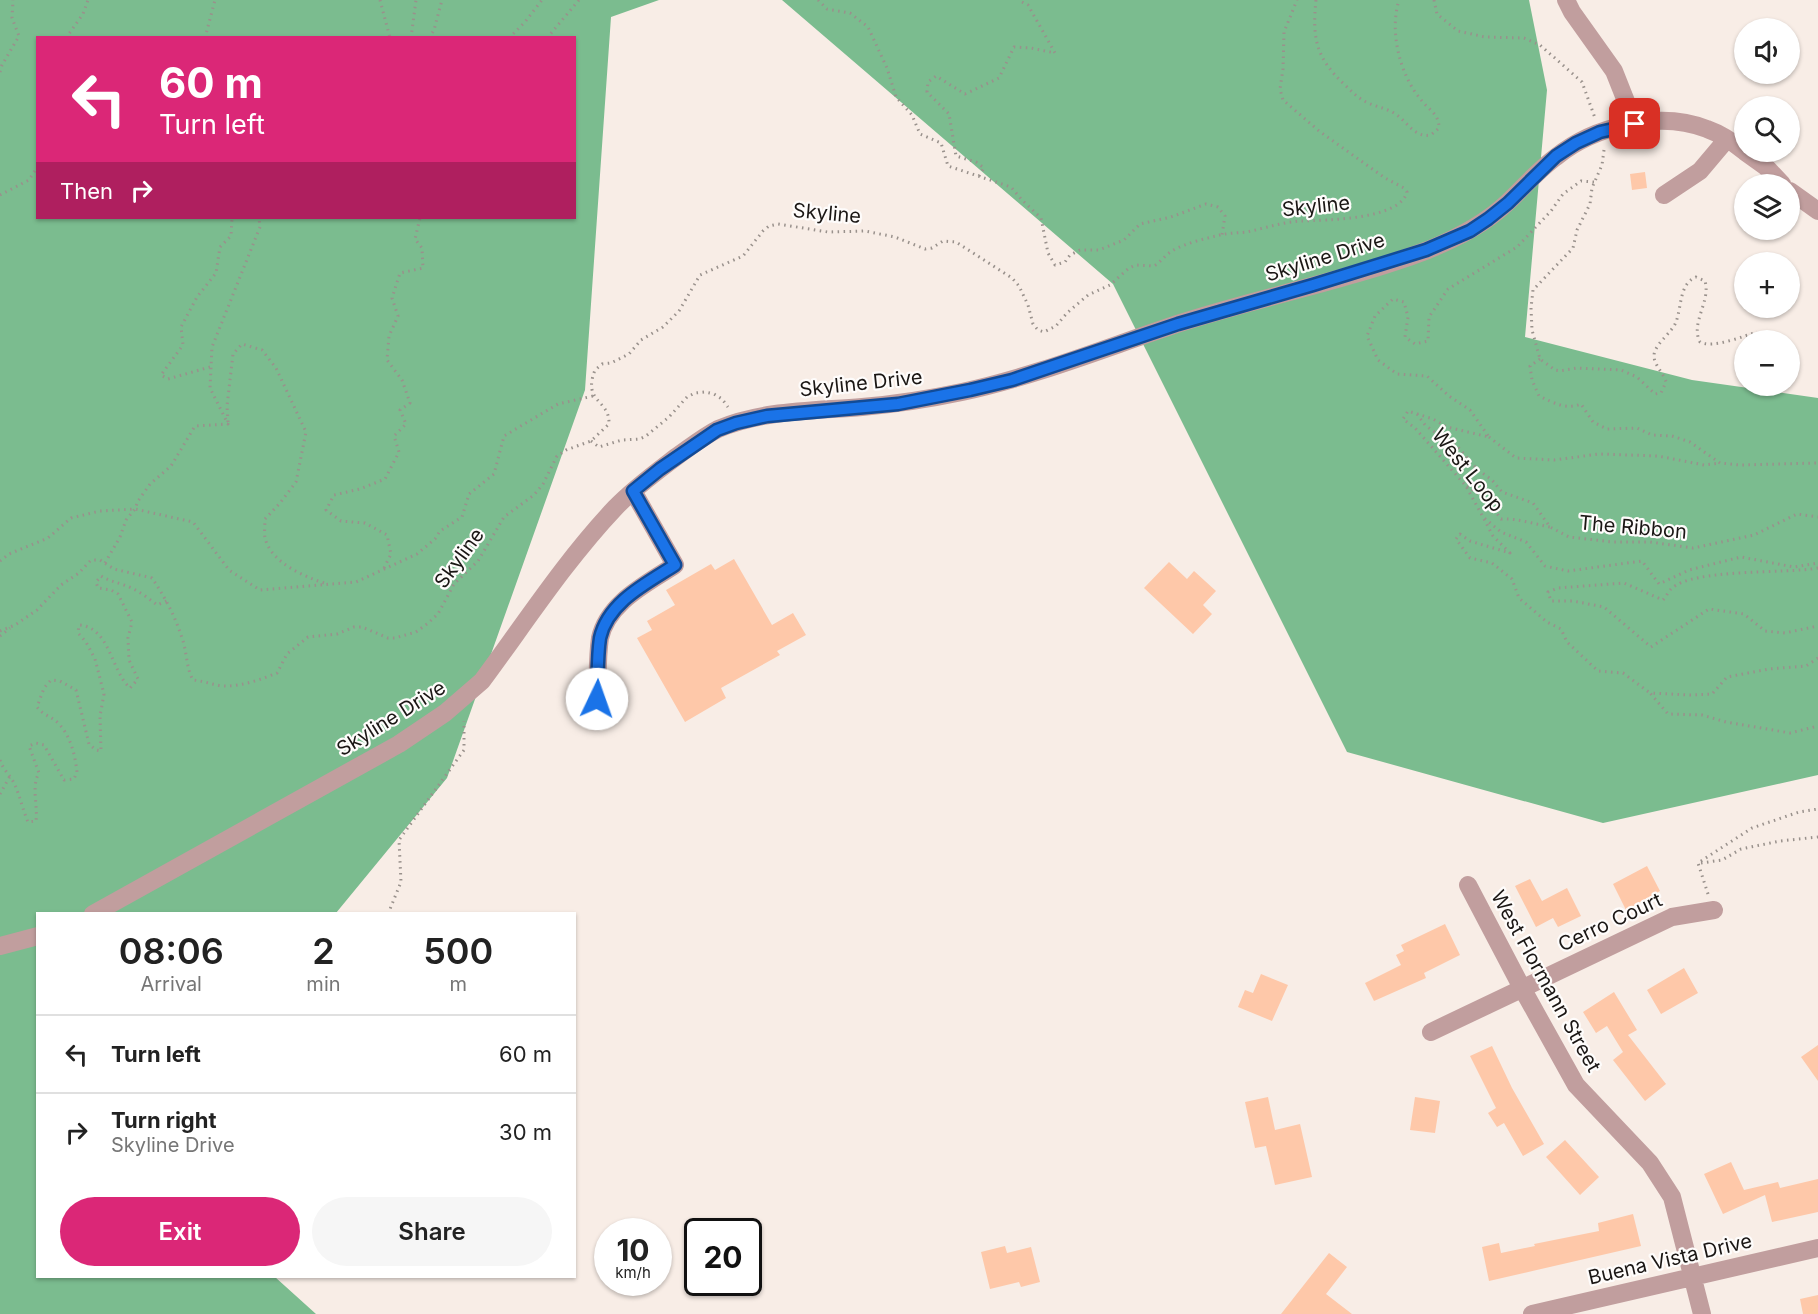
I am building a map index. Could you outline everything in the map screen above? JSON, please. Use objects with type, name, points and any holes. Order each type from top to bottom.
[{"type":"street","points":[[1566,0],[1614,71],[1635,124]]},
{"type":"street","name":"Skyline Drive","points":[[97,912],[399,744],[464,698],[482,681],[585,543],[616,507],[667,464],[717,430],[767,416],[898,404],[1012,380],[1178,324],[1426,250],[1470,231],[1488,219],[1508,203],[1556,156],[1576,143],[1600,132],[1662,121],[1706,128],[1734,143]]},
{"type":"street","points":[[1664,195],[1700,171],[1727,138]]},
{"type":"street","name":"Skyline Drive","points":[[1759,162],[1773,174]]},
{"type":"street","points":[[1800,198],[1818,211]]},
{"type":"street","points":[[597,699],[600,637],[609,617],[622,600],[675,565],[633,491]]},
{"type":"street","name":"West Flormann Street","points":[[1468,885],[1521,988],[1576,1085],[1650,1163],[1672,1197],[1702,1314]]},
{"type":"street","name":"Cerro Court","points":[[1431,1032],[1672,917],[1714,910]]},
{"type":"street","points":[[0,946],[36,937]]},
{"type":"street","name":"Buena Vista Drive","points":[[1532,1314],[1818,1248]]},
{"type":"path","points":[[0,72],[19,36],[12,18],[13,0]]},
{"type":"path","points":[[67,36],[88,0]]},
{"type":"path","points":[[206,36],[215,0]]},
{"type":"path","points":[[380,0],[389,36]]},
{"type":"path","points":[[411,36],[416,0]]},
{"type":"path","points":[[430,36],[442,0]]},
{"type":"path","points":[[511,36],[542,0]]},
{"type":"path","points":[[549,36],[579,0]]},
{"type":"path","points":[[818,0],[827,9],[850,13],[868,27],[887,68],[896,97],[912,116],[920,134],[940,143],[948,166],[1011,187],[1041,218],[1048,252],[1055,265],[1065,262],[1070,255],[1080,250],[1099,250],[1125,240],[1140,224],[1171,217],[1206,204],[1218,207],[1225,216],[1222,235]]},
{"type":"path","points":[[979,176],[984,168],[976,162],[956,156],[949,114],[927,92],[928,82],[936,76],[965,94],[999,78],[1014,47],[1055,53],[1028,5],[1018,0]]},
{"type":"path","name":"Skyline","points":[[105,563],[114,569],[152,578],[167,601],[182,638],[188,658],[189,673],[194,680],[227,686],[238,684],[277,673],[287,654],[308,637],[337,634],[354,627],[362,627],[388,638],[411,634],[438,614],[454,584],[478,561],[504,517],[534,495],[543,484],[557,456],[591,441],[609,424],[606,410],[593,395],[591,387],[595,370],[602,364],[611,363],[628,354],[641,340],[663,327],[679,310],[700,274],[743,256],[769,226],[791,225],[828,232],[865,231],[894,237],[925,249],[932,248],[943,241],[956,242],[1012,278],[1019,286],[1028,305],[1033,324],[1038,330],[1044,332],[1056,326],[1088,295],[1110,285],[1129,268],[1136,265],[1154,266],[1171,251],[1222,235],[1289,223],[1378,213],[1400,204],[1405,200],[1407,192],[1404,188],[1384,178],[1319,131],[1283,100],[1280,89],[1284,69],[1284,32],[1297,0]]},
{"type":"path","points":[[1316,0],[1314,19],[1316,42],[1319,53],[1329,70],[1366,102],[1397,115],[1418,134],[1431,135],[1440,128],[1439,120],[1417,94],[1401,60],[1396,19],[1400,0]]},
{"type":"path","points":[[1434,0],[1437,14],[1458,31],[1485,37],[1524,38],[1540,45],[1582,82],[1600,132],[1604,154],[1600,172],[1594,182],[1590,204],[1577,230],[1573,248],[1537,286],[1532,295],[1532,330],[1540,359],[1560,371],[1577,368],[1621,370],[1637,378],[1655,394],[1661,393],[1666,382],[1654,358],[1655,352],[1676,322],[1687,283],[1696,277],[1701,278],[1706,285],[1705,304],[1700,314],[1697,332],[1700,342],[1705,345],[1716,344],[1734,339]]},
{"type":"path","points":[[0,195],[29,180],[36,169]]},
{"type":"path","name":"West Loop","points":[[1490,436],[1470,410],[1449,396],[1427,376],[1397,374],[1378,360],[1367,336],[1375,316],[1393,299],[1404,302],[1408,317],[1405,337],[1415,344],[1428,341],[1429,317],[1448,289],[1517,247],[1551,211],[1563,194],[1581,181],[1594,182]]},
{"type":"path","points":[[210,367],[168,379],[161,375],[183,345],[181,327],[198,297],[216,273],[220,247],[231,236],[232,219]]},
{"type":"path","points":[[228,424],[210,388],[212,347],[260,227],[259,219]]},
{"type":"path","points":[[383,569],[391,554],[387,535],[365,523],[341,521],[326,510],[334,495],[360,489],[385,478],[399,452],[394,436],[406,424],[400,410],[411,403],[402,380],[387,360],[389,336],[398,316],[392,298],[400,273],[423,268],[422,248],[416,239],[420,219]]},
{"type":"path","points":[[228,424],[227,406],[232,354],[242,345],[262,350],[281,378],[306,432],[296,482],[265,519],[266,539],[274,556],[307,578],[329,585]]},
{"type":"path","points":[[1540,359],[1530,366],[1532,380],[1539,396],[1572,408],[1581,404],[1593,422],[1607,429],[1637,428],[1652,435],[1672,436],[1690,442],[1720,463]]},
{"type":"path","points":[[591,441],[599,447],[622,440],[640,439],[695,393],[705,392],[722,399],[736,423]]},
{"type":"path","points":[[0,561],[9,554],[48,538],[71,518],[100,511],[135,509],[193,522],[229,570],[260,590],[356,582],[417,554],[440,531],[462,517],[469,494],[494,474],[504,436],[558,404],[593,395]]},
{"type":"path","name":"West Loop","points":[[1490,436],[1447,427],[1416,412],[1408,411],[1403,419],[1415,428],[1466,486],[1483,516],[1501,532],[1526,542],[1545,566],[1568,571],[1642,561],[1659,584],[1689,570],[1741,557],[1794,567],[1818,563]]},
{"type":"path","name":"The Ribbon","points":[[1416,412],[1425,425],[1458,446],[1477,469],[1492,480],[1502,492],[1533,503],[1550,527],[1569,537],[1613,542],[1650,542],[1693,548],[1754,535],[1797,514],[1818,517]]},
{"type":"path","points":[[0,636],[37,610],[61,585],[79,573],[91,560],[100,560],[105,563],[138,501],[150,484],[171,466],[195,426],[228,424]]},
{"type":"path","points":[[1490,436],[1516,458],[1554,460],[1599,454],[1658,456],[1704,465],[1818,463]]},
{"type":"path","points":[[1466,486],[1487,500],[1501,519],[1512,518],[1524,523],[1550,527]]},
{"type":"path","points":[[1483,516],[1494,536],[1510,553],[1470,541],[1460,534],[1456,539],[1470,558],[1492,563],[1512,579],[1519,598],[1547,622],[1561,629],[1568,642],[1598,671],[1623,673],[1650,693],[1668,714],[1702,715],[1726,723],[1790,733],[1818,726]]},
{"type":"path","points":[[1818,568],[1700,577],[1672,587],[1663,600],[1624,583],[1558,588],[1548,592],[1551,601],[1574,601],[1604,607],[1651,647],[1709,609],[1744,614],[1765,631],[1785,633],[1818,626]]},
{"type":"path","points":[[0,760],[16,787],[28,822],[36,821],[38,808],[34,781],[39,773],[29,747],[36,743],[44,745],[64,780],[74,779],[77,772],[69,738],[57,722],[43,715],[37,707],[44,688],[51,680],[60,681],[76,690],[89,744],[101,751],[100,716],[104,694],[95,659],[78,633],[79,625],[88,626],[107,647],[121,681],[129,688],[138,679],[129,660],[128,638],[132,622],[118,594],[111,590],[98,588],[96,582],[101,576],[142,594],[157,605],[167,601]]},
{"type":"path","points":[[0,631],[15,625]]},
{"type":"path","points":[[1650,693],[1712,694],[1727,677],[1769,669],[1806,666],[1818,658]]},
{"type":"path","points":[[389,912],[401,882],[399,840],[464,750],[464,698]]},
{"type":"path","points":[[0,794],[10,776]]},
{"type":"path","points":[[1698,863],[1752,828],[1799,812],[1818,809]]},
{"type":"path","points":[[1698,863],[1722,860],[1741,849],[1780,841],[1818,837]]},
{"type":"path","points":[[1698,863],[1714,910]]},
{"type":"green space","points":[[0,0],[659,0],[611,17],[585,390],[447,778],[337,912],[36,912],[36,1278],[276,1278],[316,1314],[0,1314]]},
{"type":"green space","points":[[782,0],[1529,0],[1547,90],[1525,337],[1692,380],[1734,386],[1734,396],[1800,395],[1818,398],[1818,775],[1603,823],[1347,752],[1113,284]]},
{"type":"building","points":[[1645,172],[1647,188],[1632,190],[1630,174]]},
{"type":"building","points":[[734,559],[772,625],[793,613],[806,635],[777,651],[780,655],[721,688],[726,698],[685,722],[637,638],[652,630],[647,621],[675,605],[666,590],[711,564],[715,570]]},
{"type":"building","points":[[1169,562],[1187,579],[1194,571],[1216,591],[1203,605],[1212,614],[1193,634],[1144,588]]},
{"type":"building","points":[[1647,866],[1660,891],[1626,910],[1613,884]]},
{"type":"building","points":[[1530,879],[1542,901],[1567,888],[1581,916],[1558,927],[1553,918],[1536,927],[1515,886]]},
{"type":"building","points":[[1445,924],[1460,955],[1424,973],[1426,978],[1374,1001],[1365,983],[1401,965],[1396,955],[1404,951],[1401,945]]},
{"type":"building","points":[[1684,968],[1698,993],[1661,1014],[1647,990]]},
{"type":"building","points":[[1261,974],[1288,985],[1272,1021],[1238,1007],[1245,990],[1253,993]]},
{"type":"building","points":[[1614,992],[1637,1030],[1628,1035],[1666,1084],[1645,1101],[1613,1060],[1623,1052],[1607,1026],[1596,1033],[1583,1012]]},
{"type":"building","points":[[1818,1045],[1818,1081],[1801,1057]]},
{"type":"building","points":[[1492,1046],[1512,1088],[1544,1144],[1523,1156],[1504,1123],[1497,1127],[1488,1113],[1496,1108],[1470,1056]]},
{"type":"building","points":[[1268,1097],[1275,1130],[1300,1124],[1312,1177],[1275,1185],[1266,1146],[1255,1148],[1245,1102]]},
{"type":"building","points":[[1415,1097],[1440,1101],[1435,1133],[1410,1130]]},
{"type":"building","points":[[1565,1140],[1599,1177],[1580,1195],[1546,1157]]},
{"type":"building","points":[[1731,1162],[1744,1190],[1778,1182],[1780,1188],[1818,1179],[1818,1212],[1772,1222],[1765,1195],[1723,1214],[1704,1174]]},
{"type":"building","points":[[1633,1214],[1641,1246],[1489,1281],[1482,1247],[1499,1243],[1501,1253],[1535,1246],[1534,1244],[1599,1231],[1598,1223]]},
{"type":"building","points":[[1005,1246],[1007,1253],[1031,1247],[1040,1282],[1021,1287],[1019,1282],[990,1289],[981,1252]]},
{"type":"building","points":[[1329,1253],[1347,1267],[1326,1294],[1352,1314],[1281,1314]]},
{"type":"building","points":[[1818,1295],[1818,1314],[1803,1314],[1800,1299]]},
{"type":"route","points":[[597,699],[600,637],[609,617],[622,600],[675,565],[633,491],[660,469],[717,430],[767,416],[898,404],[1012,380],[1178,324],[1426,250],[1470,231],[1488,219],[1508,203],[1556,156],[1576,143],[1600,132],[1635,124]]}]
